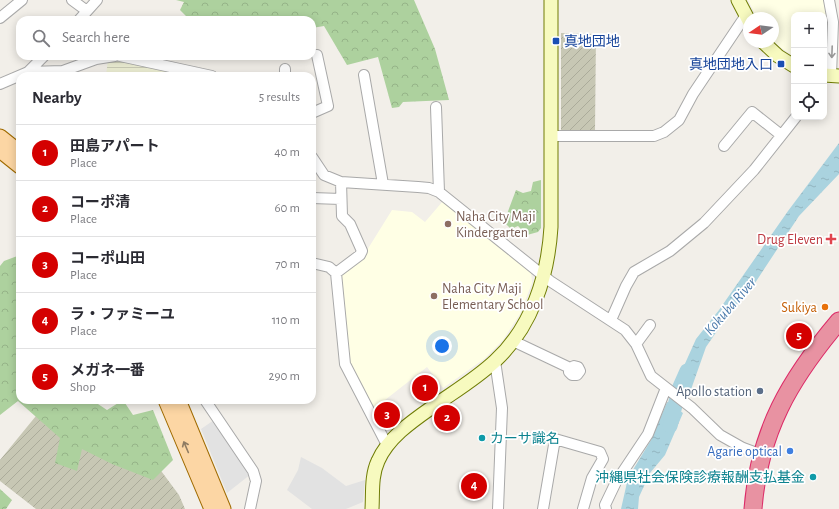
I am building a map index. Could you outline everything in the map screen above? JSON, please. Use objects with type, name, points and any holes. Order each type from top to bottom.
[{"type":"highway","points":[[753,509],[762,455],[775,414],[791,383],[839,321]]},
{"type":"main road","points":[[0,137],[16,150]]},
{"type":"main road","points":[[0,150],[16,163]]},
{"type":"main road","points":[[169,404],[184,428],[223,509]]},
{"type":"main road","points":[[179,404],[184,428],[212,509]]},
{"type":"street","points":[[0,18],[22,0]]},
{"type":"street","points":[[72,0],[87,11]]},
{"type":"street","points":[[83,16],[97,0]]},
{"type":"street","points":[[372,509],[374,474],[378,461],[387,445],[415,420],[495,361],[513,340],[526,321],[544,277],[551,227],[551,0]]},
{"type":"street","points":[[738,0],[744,12]]},
{"type":"street","points":[[829,0],[833,22],[833,75]]},
{"type":"street","points":[[551,136],[654,136],[664,132],[679,120],[693,94],[743,24]]},
{"type":"street","points":[[769,48],[778,56],[791,64]]},
{"type":"street","points":[[316,110],[328,106],[317,55]]},
{"type":"street","points":[[28,72],[40,60]]},
{"type":"street","points":[[28,72],[63,71],[93,60]]},
{"type":"street","points":[[138,60],[194,72]]},
{"type":"street","points":[[364,75],[382,184]]},
{"type":"street","points":[[0,84],[16,77]]},
{"type":"street","points":[[436,107],[439,192]]},
{"type":"street","points":[[724,146],[752,112],[781,135]]},
{"type":"street","points":[[611,320],[634,272],[670,251],[704,223],[754,170],[794,120]]},
{"type":"street","points":[[316,163],[324,175],[341,182],[429,188],[439,192],[544,277],[625,330],[636,344],[651,376],[692,408],[720,435],[743,448],[762,455]]},
{"type":"street","points":[[336,273],[360,255],[362,251],[350,224],[342,216],[341,182]]},
{"type":"street","points":[[316,198],[341,199]]},
{"type":"street","points":[[316,264],[329,267],[336,273],[345,364],[387,445]]},
{"type":"street","points":[[636,344],[650,325]]},
{"type":"street","points":[[513,340],[570,368]]},
{"type":"street","points":[[495,361],[502,408],[498,509]]},
{"type":"street","points":[[606,509],[605,505],[616,482],[648,434],[666,388]]},
{"type":"street","points":[[208,404],[253,471],[256,481],[250,509]]},
{"type":"street","points":[[543,509],[555,439],[600,452],[603,459],[592,478],[583,509]]},
{"type":"shaded area","points":[[748,0],[825,0],[827,12],[791,12],[791,55],[779,46],[779,12],[754,12]]},
{"type":"shaded area","points":[[827,14],[829,29],[827,66]]},
{"type":"shaded area","points":[[561,33],[596,34],[595,131],[561,131]]},
{"type":"shaded area","points":[[108,60],[130,60],[173,70],[173,72],[106,72]]},
{"type":"shaded area","name":"Naha City Maji Elementary School","points":[[443,201],[531,270],[532,283],[520,314],[503,340],[484,359],[443,388],[427,367],[371,411],[349,364],[342,309],[341,271],[364,255],[392,210],[412,212],[425,222]]},
{"type":"shaded area","points":[[46,404],[56,404],[153,460],[179,495],[185,509],[36,509],[0,481],[0,460]]},
{"type":"shaded area","points":[[214,420],[251,474],[227,493],[201,429]]},
{"type":"shaded area","points":[[301,457],[322,468],[346,486],[365,480],[363,502],[346,509],[312,509],[287,490],[298,470]]},
{"type":"green space","points":[[176,0],[414,0],[435,49],[449,100],[403,102],[399,107],[392,108],[378,57],[347,65],[324,26],[316,27],[316,16],[186,16],[180,10],[184,2]]},
{"type":"green space","points":[[541,180],[541,228],[538,232],[527,235],[518,226],[511,229],[504,222],[516,190],[523,193],[531,191],[533,182]]},
{"type":"green space","points":[[16,256],[16,403],[0,415],[0,266],[4,261]]},
{"type":"green space","points":[[21,404],[98,404],[107,410],[117,404],[126,404],[133,415],[153,410],[173,460],[153,480],[112,464],[82,449],[77,471],[55,463],[60,438]]},
{"type":"green space","points":[[0,489],[12,500],[6,509],[0,509]]},
{"type":"water","points":[[839,143],[839,174],[799,216],[755,283],[728,315],[706,347],[688,398],[675,386],[696,339],[719,310],[788,211]]},
{"type":"water","points":[[667,402],[683,413],[665,455],[650,473],[639,497],[638,509],[621,509],[628,478],[651,440]]},
{"type":"waterway","name":"Kokuba River","points":[[670,426],[679,389],[687,371]]},
{"type":"place","name":"真地団地","points":[[556,41]]},
{"type":"place","name":"真地団地入口","points":[[781,64]]},
{"type":"place","name":"Naha City Maji Kindergarten","points":[[448,224]]},
{"type":"place","name":"Drug Eleven","points":[[831,239]]},
{"type":"place","name":"Naha City Maji Elementary School","points":[[434,296]]},
{"type":"place","name":"Sukiya","points":[[825,307]]},
{"type":"place","name":"メガネ一番","points":[[799,336]]},
{"type":"place","name":"田島アパート","points":[[425,388]]},
{"type":"place","name":"Apollo station","points":[[760,391]]},
{"type":"place","name":"コーポ山田","points":[[387,415]]},
{"type":"place","name":"コーポ清","points":[[447,418]]},
{"type":"place","name":"カーサ識名","points":[[482,438]]},
{"type":"place","name":"Agarie optical","points":[[790,451]]},
{"type":"place","name":"沖縄県社会保険診療報酬支払基金","points":[[813,477]]},
{"type":"place","name":"ラ・ファミーユ","points":[[474,486]]}]
